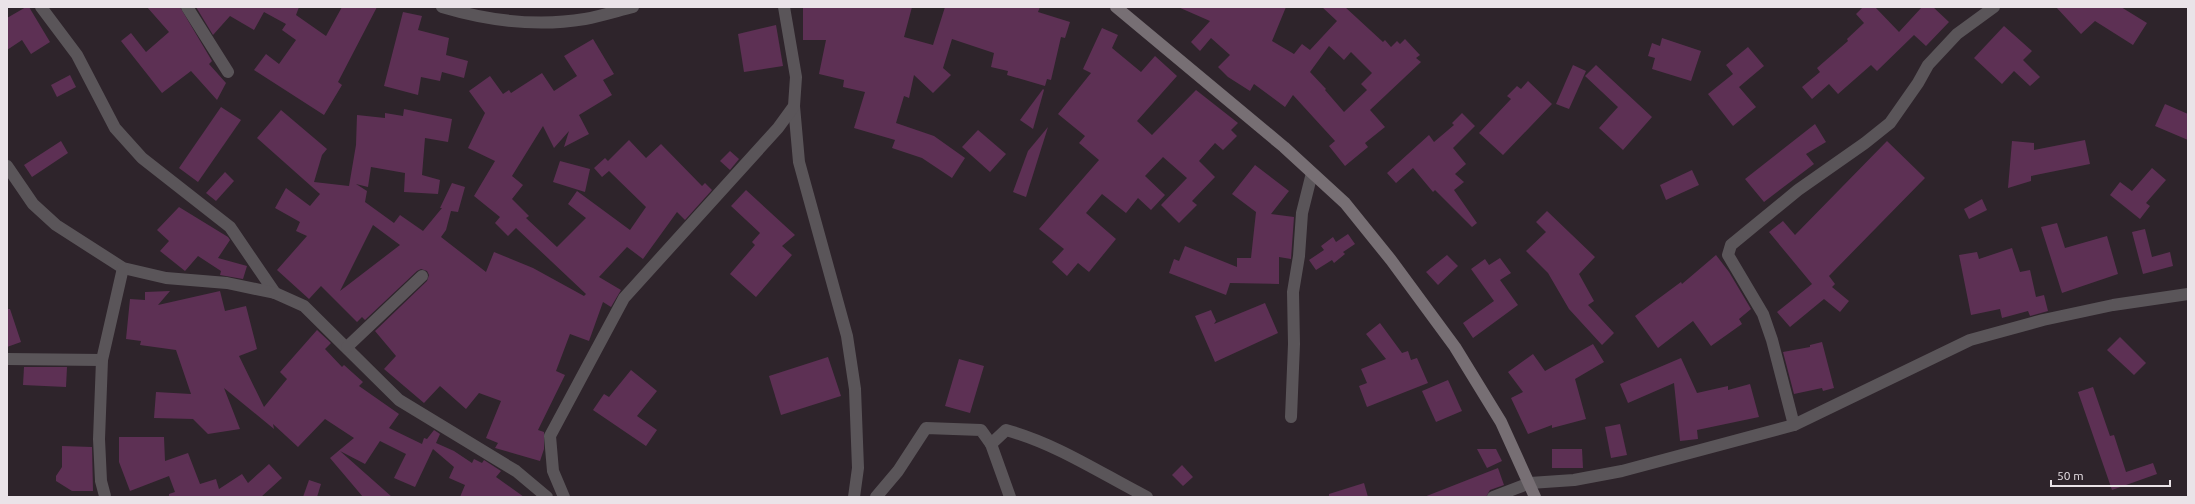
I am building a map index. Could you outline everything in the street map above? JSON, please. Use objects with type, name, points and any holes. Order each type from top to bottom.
[{"type":"main road","points":[[1116,7],[1239,109],[1345,203],[1391,260],[1455,347],[1501,422],[1530,483],[1535,497]]},
{"type":"street","points":[[41,7],[77,55],[114,128],[142,158],[230,228],[275,293]]},
{"type":"street","points":[[187,7],[228,72]]},
{"type":"street","points":[[442,7],[474,16],[526,23],[585,19],[633,7]]},
{"type":"street","points":[[784,7],[796,77],[794,106],[799,162],[847,336],[855,389],[858,468],[854,497]]},
{"type":"street","points":[[1794,425],[1772,340],[1763,314],[1728,255],[1731,245],[1798,190],[1865,144],[1890,123],[1918,84],[1928,65],[1957,34],[1994,7]]},
{"type":"street","points":[[564,497],[553,471],[550,436],[624,298],[778,128],[794,106]]},
{"type":"street","points":[[7,166],[33,204],[56,225],[123,268],[166,278],[227,283],[275,293],[304,306],[399,400],[516,471],[547,497]]},
{"type":"street","points":[[1291,417],[1294,344],[1293,292],[1299,256],[1302,213],[1312,173]]},
{"type":"street","points":[[105,496],[101,481],[99,439],[102,360],[123,268]]},
{"type":"street","points":[[347,348],[422,276]]},
{"type":"street","points":[[1493,497],[1530,483],[1574,480],[1622,471],[1794,425],[1970,340],[2043,320],[2113,305],[2188,294]]},
{"type":"street","points":[[7,359],[102,360]]},
{"type":"street","points":[[876,497],[898,471],[926,428],[981,430],[991,444],[1010,497]]},
{"type":"street","points":[[991,444],[1006,430],[1028,436],[1059,449],[1147,497]]},
{"type":"building","points":[[26,7],[29,7],[50,42],[31,54],[22,40],[7,50],[7,18]]},
{"type":"building","points":[[147,7],[180,7],[212,61],[209,64],[226,83],[217,100],[191,71],[162,93],[121,41],[131,33],[146,52],[169,32]]},
{"type":"building","points":[[196,7],[299,7],[296,15],[326,36],[342,7],[377,7],[338,82],[342,85],[324,115],[254,70],[266,54],[279,64],[296,40],[282,30],[286,24],[264,12],[254,30],[230,16],[213,35]]},
{"type":"building","points":[[803,7],[912,7],[904,37],[933,45],[945,7],[1040,7],[1038,12],[1070,22],[1065,38],[1061,37],[1051,80],[1047,79],[1045,86],[1007,75],[1008,71],[991,67],[994,53],[952,39],[943,68],[951,75],[933,93],[914,75],[909,98],[904,96],[896,123],[934,136],[965,158],[952,178],[922,158],[892,148],[895,140],[854,128],[865,92],[843,87],[844,80],[819,74],[826,40],[803,40]]},
{"type":"building","points":[[1178,7],[1286,7],[1272,41],[1294,54],[1302,44],[1310,50],[1337,21],[1322,7],[1345,7],[1383,42],[1385,40],[1391,47],[1397,41],[1400,44],[1405,39],[1420,55],[1416,58],[1421,62],[1370,110],[1385,127],[1365,143],[1368,147],[1345,166],[1329,146],[1335,141],[1293,95],[1285,107],[1254,84],[1250,91],[1228,77],[1218,67],[1230,55],[1211,38],[1200,51],[1191,42],[1210,21]],"holes":[[[1329,46],[1344,60],[1351,52],[1372,73],[1361,84],[1367,90],[1344,112],[1310,72]]]},
{"type":"building","points":[[1863,7],[1875,7],[1899,32],[1922,7],[1933,7],[1949,22],[1926,46],[1914,35],[1877,71],[1871,65],[1838,94],[1829,84],[1812,99],[1802,87],[1820,72],[1817,68],[1848,41],[1847,39],[1864,23],[1856,14]]},
{"type":"building","points":[[2056,7],[2121,7],[2147,23],[2133,45],[2095,21],[2081,34]]},
{"type":"building","points":[[403,12],[422,16],[418,30],[449,38],[446,55],[468,61],[464,78],[442,72],[440,81],[421,77],[418,95],[384,86]]},
{"type":"building","points":[[776,25],[783,66],[744,72],[738,34]]},
{"type":"building","points":[[2004,26],[2032,51],[2023,60],[2040,77],[2030,86],[2014,71],[2002,84],[1974,58]]},
{"type":"building","points":[[1102,28],[1118,35],[1112,48],[1141,72],[1155,56],[1177,76],[1137,121],[1152,135],[1196,90],[1238,123],[1231,130],[1237,136],[1223,150],[1215,143],[1199,161],[1215,177],[1192,201],[1197,205],[1179,223],[1161,205],[1187,178],[1163,157],[1145,176],[1165,195],[1151,210],[1138,198],[1126,213],[1102,194],[1086,213],[1116,239],[1089,272],[1078,263],[1067,276],[1052,262],[1064,249],[1039,229],[1099,160],[1079,143],[1085,136],[1058,114],[1091,73],[1083,69]]},
{"type":"building","points":[[1662,38],[1701,51],[1691,81],[1652,69],[1655,58],[1648,56],[1652,43],[1660,46]]},
{"type":"building","points":[[593,39],[614,74],[603,80],[612,95],[579,115],[589,134],[564,147],[569,131],[554,148],[543,126],[512,176],[523,185],[512,199],[529,216],[526,218],[557,247],[586,218],[568,204],[577,191],[630,230],[646,207],[609,171],[602,177],[594,168],[605,158],[608,161],[629,140],[646,158],[661,144],[702,186],[705,183],[712,190],[685,220],[677,212],[643,259],[627,247],[599,277],[621,290],[611,307],[603,302],[589,341],[570,334],[556,371],[565,375],[538,430],[544,432],[544,449],[540,461],[495,448],[498,443],[486,438],[501,401],[479,393],[466,409],[440,386],[424,403],[384,369],[396,356],[375,331],[427,281],[429,275],[427,271],[421,269],[417,271],[365,320],[362,317],[357,322],[321,286],[309,299],[277,270],[307,236],[296,231],[300,222],[275,208],[286,188],[310,206],[320,194],[257,138],[281,110],[327,149],[322,155],[314,182],[349,186],[356,145],[357,115],[385,118],[385,113],[403,116],[404,109],[452,119],[448,142],[425,138],[422,175],[440,180],[438,194],[404,192],[405,173],[371,167],[368,187],[356,184],[367,191],[365,202],[394,223],[400,215],[423,231],[442,208],[440,208],[452,183],[465,187],[458,212],[451,211],[446,230],[441,237],[486,272],[494,252],[533,268],[584,296],[586,294],[516,228],[508,236],[495,223],[500,217],[474,196],[495,161],[468,148],[485,113],[469,91],[490,76],[503,94],[509,90],[511,93],[542,73],[554,91],[577,76],[564,56]],"holes":[[[373,225],[400,245],[340,291]]]},
{"type":"building","points":[[1748,47],[1764,66],[1739,87],[1756,107],[1733,126],[1708,94],[1733,74],[1726,65]]},
{"type":"building","points":[[1573,65],[1586,71],[1569,109],[1556,104]]},
{"type":"building","points":[[1596,65],[1652,117],[1623,150],[1599,128],[1618,107],[1585,76]]},
{"type":"building","points":[[70,75],[76,87],[57,97],[51,85]]},
{"type":"building","points":[[1528,81],[1552,104],[1503,155],[1479,133],[1511,99],[1507,96],[1517,86],[1521,89]]},
{"type":"building","points":[[1043,89],[1044,90],[1033,129],[1020,120]]},
{"type":"building","points":[[2165,104],[2188,114],[2188,140],[2155,126]]},
{"type":"building","points":[[221,107],[241,120],[198,182],[179,168]]},
{"type":"building","points":[[1462,113],[1475,126],[1453,148],[1466,164],[1455,174],[1464,182],[1454,190],[1477,223],[1472,227],[1435,190],[1433,192],[1413,168],[1396,183],[1387,173],[1429,135],[1434,142],[1454,125],[1452,123]]},
{"type":"building","points":[[1815,124],[1826,142],[1806,154],[1814,164],[1764,202],[1745,179]]},
{"type":"building","points":[[1048,127],[1026,197],[1013,192],[1028,151]]},
{"type":"building","points":[[978,130],[1006,154],[990,172],[962,147]]},
{"type":"building","points":[[2085,140],[2090,164],[2031,176],[2031,181],[2008,188],[2012,141],[2034,143],[2034,150]]},
{"type":"building","points":[[61,141],[68,153],[32,177],[24,165]]},
{"type":"building","points":[[1887,141],[1925,178],[1829,276],[1835,284],[1832,287],[1849,301],[1840,312],[1824,299],[1790,327],[1777,312],[1812,284],[1769,232],[1783,221],[1795,235]]},
{"type":"building","points":[[730,151],[739,159],[730,170],[720,161]]},
{"type":"building","points":[[560,161],[590,169],[585,192],[553,182]]},
{"type":"building","points":[[1255,165],[1289,191],[1271,214],[1294,217],[1291,259],[1279,257],[1279,284],[1230,283],[1226,295],[1169,273],[1174,259],[1179,261],[1185,246],[1237,267],[1237,258],[1251,258],[1256,212],[1232,194]]},
{"type":"building","points":[[2152,168],[2166,180],[2146,203],[2150,206],[2140,219],[2110,195],[2120,182],[2132,191]]},
{"type":"building","points":[[1692,170],[1699,185],[1666,200],[1660,185]]},
{"type":"building","points":[[225,172],[234,181],[216,201],[206,193]]},
{"type":"building","points":[[746,190],[795,235],[782,246],[792,255],[756,297],[730,274],[755,245],[752,242],[760,233],[731,206]]},
{"type":"building","points":[[1982,199],[1987,210],[1969,219],[1964,209]]},
{"type":"building","points":[[179,207],[228,237],[230,240],[218,258],[247,266],[243,279],[220,275],[221,271],[198,256],[185,271],[160,251],[169,241],[157,230]]},
{"type":"building","points":[[1547,211],[1595,257],[1579,274],[1594,301],[1588,305],[1614,333],[1602,345],[1569,309],[1548,273],[1526,251],[1546,232],[1536,222]]},
{"type":"building","points":[[2057,223],[2065,248],[2107,236],[2118,274],[2062,293],[2041,227]]},
{"type":"building","points":[[2145,229],[2152,257],[2170,252],[2173,266],[2143,274],[2132,232]]},
{"type":"building","points":[[1348,234],[1355,244],[1343,252],[1345,254],[1334,263],[1332,260],[1316,270],[1309,260],[1324,250],[1321,246],[1333,237],[1336,242]]},
{"type":"building","points":[[2012,248],[2020,272],[2030,270],[2036,297],[2044,295],[2048,311],[2030,316],[2028,311],[2002,318],[2000,309],[1971,315],[1959,255],[1977,252],[1979,259]]},
{"type":"building","points":[[1447,255],[1458,266],[1438,285],[1426,272]]},
{"type":"building","points":[[1716,255],[1729,272],[1751,309],[1739,319],[1742,324],[1711,346],[1693,321],[1658,348],[1635,316],[1681,282],[1682,284]]},
{"type":"building","points":[[1500,258],[1511,273],[1500,280],[1518,305],[1473,338],[1463,323],[1494,301],[1471,269],[1485,259],[1489,265]]},
{"type":"building","points":[[170,291],[158,305],[220,291],[225,311],[246,306],[257,349],[239,356],[264,407],[287,379],[280,372],[317,330],[331,343],[325,349],[342,367],[344,365],[363,382],[359,386],[399,414],[389,428],[422,444],[424,438],[427,439],[434,430],[440,434],[436,443],[454,451],[472,463],[474,459],[482,463],[484,460],[501,471],[496,477],[524,497],[460,497],[465,485],[449,478],[454,467],[433,449],[415,487],[394,478],[406,454],[380,441],[365,464],[340,451],[392,497],[363,497],[330,458],[354,438],[325,419],[298,447],[273,424],[274,429],[224,388],[240,429],[208,434],[193,419],[154,418],[156,392],[191,394],[176,350],[140,345],[141,341],[126,339],[130,299],[145,300],[145,292]]},
{"type":"building","points":[[1265,303],[1278,333],[1215,362],[1195,316],[1211,310],[1216,321],[1214,324]]},
{"type":"building","points":[[7,309],[10,309],[21,342],[7,347]]},
{"type":"building","points":[[1380,323],[1402,353],[1408,351],[1411,360],[1417,358],[1428,383],[1367,407],[1359,386],[1367,383],[1361,369],[1386,359],[1366,334]]},
{"type":"building","points":[[2120,337],[2146,363],[2134,375],[2107,350]]},
{"type":"building","points":[[1822,342],[1834,388],[1823,391],[1822,388],[1794,394],[1783,352],[1810,347],[1810,345]]},
{"type":"building","points":[[1593,344],[1604,362],[1575,379],[1586,419],[1552,428],[1552,425],[1528,434],[1511,398],[1523,392],[1508,372],[1533,354],[1545,371]]},
{"type":"building","points":[[828,357],[841,396],[781,415],[769,376]]},
{"type":"building","points":[[1681,358],[1697,393],[1728,386],[1728,390],[1750,384],[1759,417],[1697,430],[1698,439],[1680,441],[1674,383],[1628,403],[1620,384]]},
{"type":"building","points":[[959,359],[984,366],[970,413],[945,406]]},
{"type":"building","points":[[24,367],[67,367],[66,387],[23,385]]},
{"type":"building","points":[[631,370],[657,391],[637,416],[657,430],[646,446],[593,410],[604,394],[609,397]]},
{"type":"building","points":[[1448,380],[1462,411],[1436,422],[1422,391]]},
{"type":"building","points":[[2093,387],[2110,436],[2114,435],[2126,472],[2153,463],[2157,474],[2112,490],[2078,392]]},
{"type":"building","points":[[1620,424],[1627,455],[1611,458],[1605,427]]},
{"type":"building","points":[[119,437],[164,437],[165,461],[188,453],[200,484],[216,479],[219,489],[242,474],[248,483],[269,464],[282,478],[261,497],[169,497],[169,494],[175,492],[169,476],[130,491],[119,462]]},
{"type":"building","points":[[62,446],[92,447],[93,491],[72,491],[56,481],[56,476],[62,467]]},
{"type":"building","points":[[1477,449],[1496,449],[1502,461],[1487,468]]},
{"type":"building","points":[[1552,449],[1582,449],[1583,468],[1552,468]]},
{"type":"building","points":[[1182,465],[1193,477],[1183,486],[1172,475]]},
{"type":"building","points":[[1498,468],[1504,485],[1490,490],[1486,497],[1424,497]]},
{"type":"building","points":[[309,480],[321,484],[317,497],[303,497]]},
{"type":"building","points":[[1364,483],[1368,497],[1329,497],[1329,494]]}]
